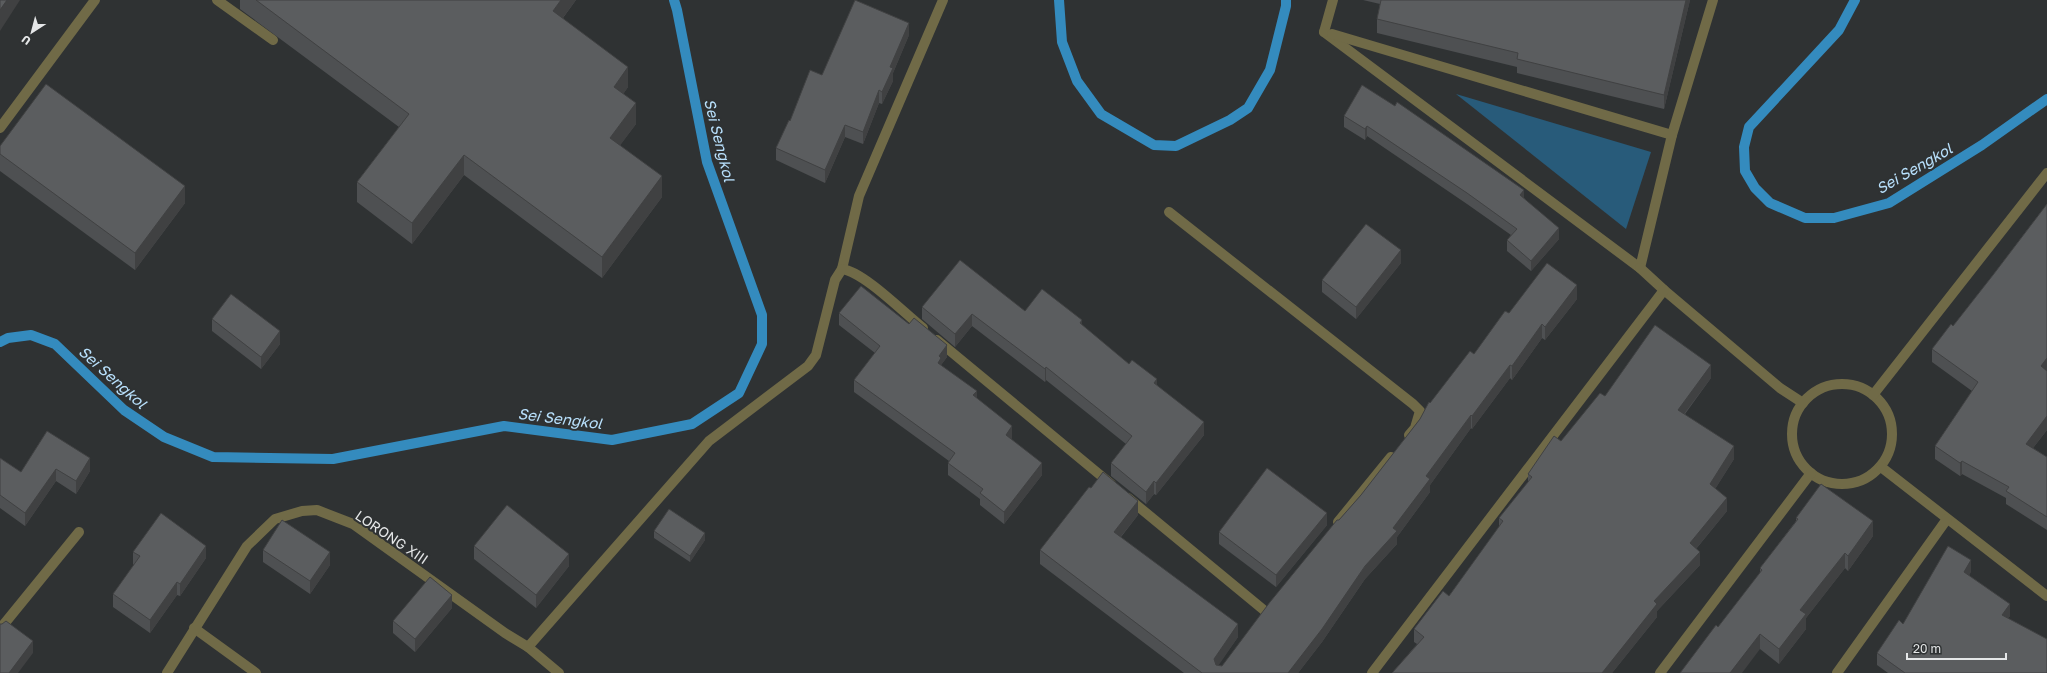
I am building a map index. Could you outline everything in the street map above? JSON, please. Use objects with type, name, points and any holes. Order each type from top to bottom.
[{"type":"street","points":[[0,128],[95,0]]},
{"type":"street","points":[[217,0],[273,40]]},
{"type":"street","points":[[528,647],[709,441],[808,366],[816,355],[836,280],[842,269],[860,196],[943,0]]},
{"type":"street","points":[[1324,32],[1333,0]]},
{"type":"street","points":[[1640,268],[1672,135],[1713,0]]},
{"type":"street","points":[[1324,32],[1672,135]]},
{"type":"street","points":[[1324,32],[1640,268],[1780,388],[1803,403]]},
{"type":"street","points":[[1873,395],[2047,173]]},
{"type":"street","points":[[1169,212],[1413,404],[1420,412],[1415,428],[1330,532]]},
{"type":"street","points":[[842,269],[850,270],[869,283],[1266,611]]},
{"type":"street","points":[[1372,673],[1664,290]]},
{"type":"street","points":[[1844,384],[1860,387],[1873,395],[1884,407],[1891,422],[1892,438],[1889,453],[1881,467],[1869,477],[1855,483],[1839,484],[1824,481],[1811,473],[1800,461],[1794,447],[1793,432],[1796,416],[1803,403],[1815,393],[1828,386],[1844,384]]},
{"type":"street","points":[[1881,467],[1947,520],[2047,596]]},
{"type":"street","points":[[1660,673],[1811,473]]},
{"type":"street","name":"LORONG XIII","points":[[167,673],[247,546],[275,519],[302,511],[317,510],[353,524],[505,633],[528,647],[559,673]]},
{"type":"street","points":[[1837,673],[1947,520]]},
{"type":"street","points":[[0,629],[79,532]]},
{"type":"street","points":[[194,628],[256,673]]},
{"type":"shaded area","points":[[1456,94],[1651,152],[1626,229]]},
{"type":"building","points":[[0,0],[7,0],[0,10]]},
{"type":"building","points":[[256,0],[561,0],[553,11],[628,67],[614,87],[636,103],[610,138],[662,176],[602,257],[464,155],[412,223],[357,182],[409,114]]},
{"type":"building","points":[[855,0],[909,23],[890,67],[893,68],[882,92],[879,90],[863,132],[845,125],[825,170],[776,148],[789,120],[790,121],[810,70],[822,75]]},
{"type":"building","points":[[1381,0],[1686,0],[1664,95],[1517,59],[1518,53],[1377,19]]},
{"type":"building","points":[[46,84],[185,186],[135,253],[0,154],[0,146]]},
{"type":"building","points":[[1362,85],[1395,106],[1397,102],[1524,190],[1520,195],[1559,228],[1531,261],[1507,240],[1517,229],[1467,193],[1367,126],[1365,129],[1344,116]]},
{"type":"building","points":[[2047,204],[2047,358],[2041,366],[2047,371],[2047,416],[2026,444],[2047,457],[2047,517],[2006,491],[2009,487],[1962,461],[1960,463],[1935,446],[1978,382],[1932,349],[1951,324],[1953,326]]},
{"type":"building","points":[[1366,224],[1401,250],[1356,307],[1322,280]]},
{"type":"building","points":[[960,260],[1025,311],[1042,289],[1082,320],[1080,323],[1129,364],[1132,360],[1157,379],[1154,383],[1204,422],[1156,483],[1154,481],[1146,492],[1111,463],[1132,436],[1046,367],[1045,369],[972,314],[955,334],[922,307]]},
{"type":"building","points":[[1547,263],[1577,285],[1545,327],[1542,324],[1512,366],[1510,365],[1472,416],[1471,415],[1426,476],[1430,479],[1393,528],[1397,531],[1365,566],[1322,629],[1288,673],[1202,673],[1040,550],[1089,487],[1091,488],[1103,472],[1138,501],[1114,532],[1238,624],[1214,659],[1216,665],[1222,666],[1270,602],[1337,520],[1339,520],[1361,495],[1420,419],[1429,402],[1430,403],[1470,351],[1474,354],[1505,311],[1509,313]]},
{"type":"building","points":[[861,286],[909,324],[914,318],[947,345],[939,356],[941,358],[938,363],[977,391],[973,395],[1012,426],[1006,435],[1042,463],[1004,512],[980,493],[983,489],[948,463],[955,453],[854,380],[880,346],[839,313]]},
{"type":"building","points":[[231,294],[280,331],[261,357],[212,319]]},
{"type":"building","points":[[1655,325],[1711,365],[1678,410],[1734,446],[1710,484],[1727,498],[1690,543],[1700,552],[1654,601],[1657,604],[1602,673],[1392,673],[1424,637],[1414,629],[1443,591],[1449,596],[1503,521],[1499,518],[1532,477],[1528,474],[1554,436],[1561,441],[1600,393],[1605,396]]},
{"type":"building","points":[[47,431],[90,458],[76,481],[56,469],[25,513],[0,495],[0,458],[21,472]]},
{"type":"building","points":[[1267,468],[1327,513],[1276,575],[1219,532]]},
{"type":"building","points":[[1821,484],[1873,521],[1848,556],[1845,553],[1800,610],[1806,614],[1779,649],[1760,634],[1730,673],[1680,673],[1716,625],[1718,627],[1762,570],[1760,568],[1798,519],[1796,518]]},
{"type":"building","points":[[507,505],[569,554],[536,595],[474,546]]},
{"type":"building","points":[[669,509],[705,533],[690,556],[654,531]]},
{"type":"building","points":[[161,513],[206,546],[180,584],[177,582],[150,620],[113,594],[140,556],[133,552]]},
{"type":"building","points":[[282,520],[330,552],[310,581],[263,550]]},
{"type":"building","points":[[1948,546],[1971,560],[1964,572],[2010,604],[2002,615],[2047,639],[2047,673],[1905,673],[1877,653],[1899,620],[1903,624]]},
{"type":"building","points":[[430,577],[452,595],[415,639],[393,621]]},
{"type":"building","points":[[6,621],[33,641],[9,673],[0,673],[0,624]]},
{"type":"waterway","name":"Sei Sengkol","points":[[0,342],[8,338],[31,335],[55,344],[124,410],[164,437],[213,457],[333,459],[504,426],[612,440],[692,424],[739,393],[762,344],[762,315],[707,162],[674,0]]},
{"type":"waterway","name":"Sei Sengkol","points":[[1059,0],[1062,42],[1077,81],[1101,114],[1154,145],[1176,146],[1230,120],[1248,108],[1270,70],[1286,6],[1286,0]]},
{"type":"waterway","name":"Sei Sengkol","points":[[1855,0],[1839,30],[1749,127],[1744,147],[1745,171],[1755,188],[1770,203],[1805,218],[1834,218],[1889,203],[1982,145],[2047,99]]}]
